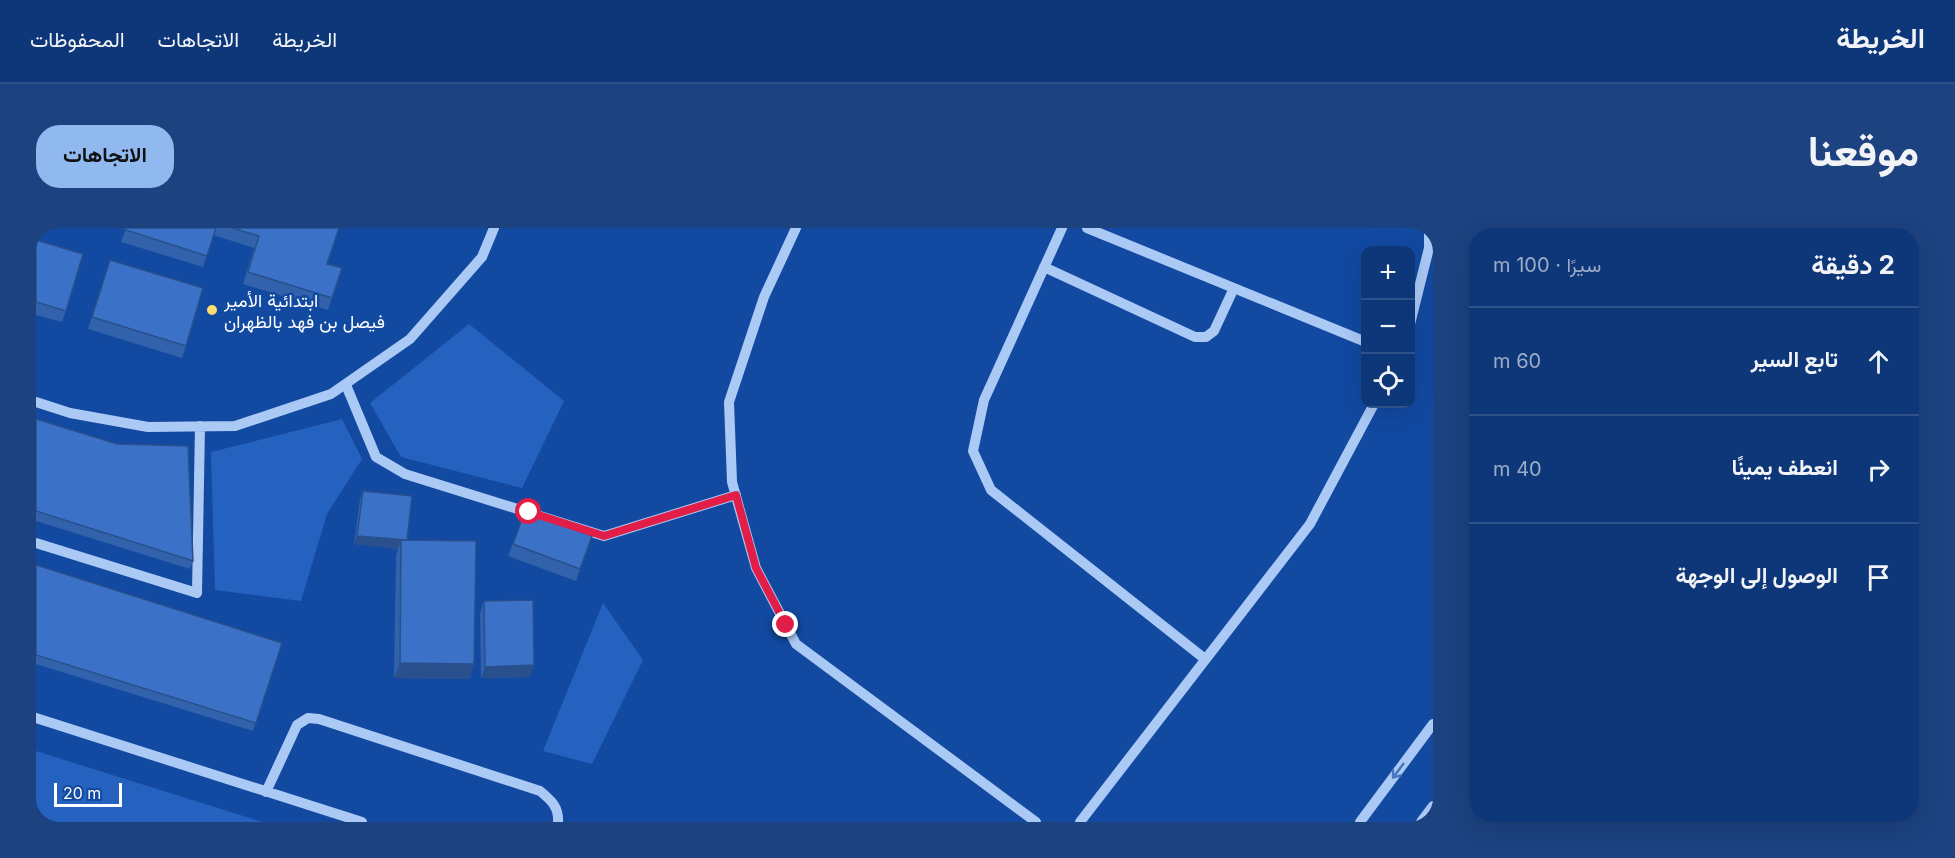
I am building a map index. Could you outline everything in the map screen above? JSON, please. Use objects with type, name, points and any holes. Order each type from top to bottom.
[{"type":"street","points":[[36,402],[70,414],[148,427],[235,426],[331,394],[410,339],[482,257],[494,228]]},
{"type":"street","points":[[796,228],[764,297],[729,402],[732,482],[756,568],[796,644],[1036,822]]},
{"type":"street","points":[[1062,228],[984,400],[974,451],[991,490],[1205,659]]},
{"type":"street","points":[[1087,228],[1361,340]]},
{"type":"street","points":[[1415,304],[1429,248],[1429,228]]},
{"type":"street","points":[[1044,267],[1196,337],[1206,338],[1214,332],[1234,288]]},
{"type":"street","points":[[346,385],[376,457],[386,465],[405,474],[604,536],[736,495]]},
{"type":"street","points":[[1080,822],[1310,524],[1372,408]]},
{"type":"street","points":[[36,543],[197,593],[201,426]]},
{"type":"street","points":[[36,718],[362,822]]},
{"type":"street","points":[[266,792],[297,725],[308,718],[319,719],[540,790],[554,802],[558,822]]},
{"type":"street","points":[[1360,822],[1433,724]]},
{"type":"street","points":[[1421,822],[1433,806]]},
{"type":"shaded area","points":[[469,324],[564,401],[522,488],[401,457],[370,403]]},
{"type":"shaded area","points":[[342,419],[362,459],[327,514],[301,601],[215,590],[211,452]]},
{"type":"shaded area","points":[[603,603],[643,660],[592,764],[543,751]]},
{"type":"shaded area","points":[[36,751],[262,822],[36,822]]},
{"type":"building","points":[[126,228],[216,228],[207,256],[126,230]]},
{"type":"building","points":[[232,228],[339,228],[327,264],[342,268],[332,298],[248,272],[259,236]]},
{"type":"building","points":[[36,240],[83,254],[66,311],[36,302]]},
{"type":"building","points":[[110,260],[203,288],[186,346],[92,317]]},
{"type":"building","points":[[36,419],[117,444],[188,446],[193,561],[36,511]]},
{"type":"building","points":[[363,491],[412,496],[407,540],[357,536]]},
{"type":"building","points":[[525,511],[592,536],[580,569],[513,544]]},
{"type":"building","points":[[401,540],[476,541],[474,664],[400,663]]},
{"type":"building","points":[[36,565],[282,643],[256,723],[36,655]]},
{"type":"building","points":[[533,600],[534,665],[485,667],[484,601]]},
{"type":"place","name":"ابتدائية الأمير فيصل بن فهد بالظهران","points":[[212,310]]},
{"type":"route","points":[[529,512],[604,536],[736,495],[756,568],[786,625]]}]
